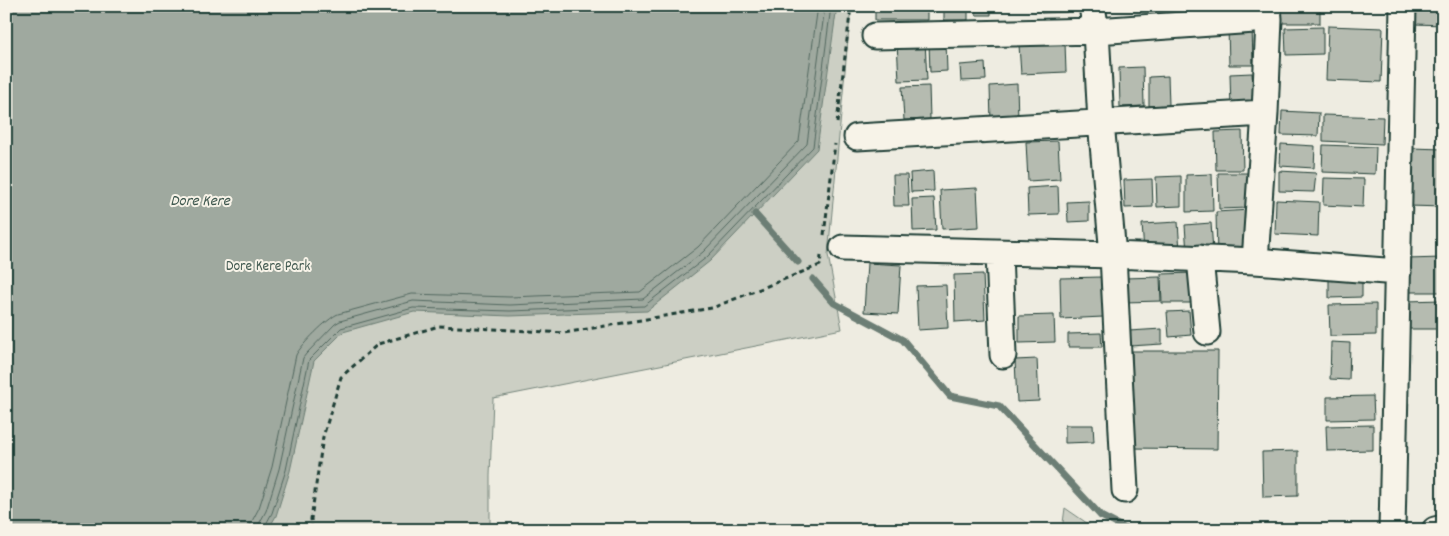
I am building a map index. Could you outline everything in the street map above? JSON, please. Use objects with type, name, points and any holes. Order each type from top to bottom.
[{"type":"street","points":[[1092,6],[1096,30],[1101,122],[1113,255],[1125,490]]},
{"type":"street","points":[[1392,530],[1403,6]]},
{"type":"street","points":[[875,36],[1096,30],[1269,13],[1265,113],[1255,261]]},
{"type":"street","points":[[843,134],[1265,113]]},
{"type":"street","points":[[829,247],[1200,258],[1398,272]]},
{"type":"street","points":[[999,253],[1003,355]]},
{"type":"street","points":[[1200,258],[1207,332]]},
{"type":"street","points":[[1435,530],[1443,528]]},
{"type":"path","points":[[312,530],[311,519],[323,437],[341,378],[378,344],[439,326],[564,333],[712,308],[820,265],[829,247],[843,134],[851,6]]},
{"type":"green space","name":"Dore Kere","points":[[6,6],[851,6],[828,255],[842,329],[493,398],[490,530],[6,530]]},
{"type":"green space","points":[[1065,508],[1097,530],[1062,530]]},
{"type":"water","name":"Dore Kere","points":[[6,6],[837,6],[817,149],[710,261],[647,311],[510,316],[414,312],[343,332],[314,361],[290,471],[276,516],[268,530],[19,530],[6,523]]},
{"type":"building","points":[[875,6],[927,6],[927,20],[875,20]]},
{"type":"building","points":[[944,6],[968,6],[968,20],[944,20]]},
{"type":"building","points":[[976,6],[991,6],[991,15],[976,15]]},
{"type":"building","points":[[1041,6],[1067,6],[1067,12],[1041,13]]},
{"type":"building","points":[[1281,6],[1320,6],[1320,23],[1281,23]]},
{"type":"building","points":[[1416,6],[1443,6],[1443,25],[1415,24]]},
{"type":"building","points":[[1252,26],[1253,65],[1229,65],[1228,27]]},
{"type":"building","points":[[1328,26],[1383,28],[1381,82],[1326,80]]},
{"type":"building","points":[[1323,27],[1323,54],[1286,55],[1285,28]]},
{"type":"building","points":[[925,41],[927,80],[899,81],[897,42]]},
{"type":"building","points":[[946,42],[947,71],[930,72],[929,43]]},
{"type":"building","points":[[1065,43],[1066,72],[1021,74],[1019,45]]},
{"type":"building","points":[[985,63],[986,80],[961,81],[960,65]]},
{"type":"building","points":[[1143,67],[1144,106],[1120,107],[1119,68]]},
{"type":"building","points":[[1252,73],[1254,108],[1231,109],[1230,74]]},
{"type":"building","points":[[1168,76],[1169,105],[1149,106],[1149,77]]},
{"type":"building","points":[[1017,84],[1018,121],[991,122],[990,86]]},
{"type":"building","points":[[929,86],[930,119],[904,120],[902,87]]},
{"type":"building","points":[[1282,111],[1319,113],[1318,136],[1281,135]]},
{"type":"building","points":[[1323,115],[1383,117],[1382,144],[1323,141]]},
{"type":"building","points":[[1242,131],[1243,170],[1216,170],[1215,132]]},
{"type":"building","points":[[1058,141],[1060,179],[1028,181],[1026,142]]},
{"type":"building","points":[[1281,144],[1315,146],[1314,168],[1280,166]]},
{"type":"building","points":[[1323,145],[1376,147],[1375,174],[1322,172]]},
{"type":"building","points":[[1411,148],[1443,149],[1443,207],[1409,206]]},
{"type":"building","points":[[933,171],[934,191],[911,192],[910,173]]},
{"type":"building","points":[[1279,171],[1316,173],[1314,192],[1279,191]]},
{"type":"building","points":[[1218,173],[1249,173],[1250,208],[1219,209]]},
{"type":"building","points":[[1212,174],[1213,211],[1186,212],[1186,175]]},
{"type":"building","points":[[893,175],[907,175],[909,206],[894,206]]},
{"type":"building","points":[[1181,176],[1181,206],[1157,207],[1156,177]]},
{"type":"building","points":[[1324,178],[1364,179],[1363,207],[1323,205]]},
{"type":"building","points":[[1152,179],[1153,207],[1125,208],[1124,180]]},
{"type":"building","points":[[1058,186],[1059,214],[1028,215],[1027,188]]},
{"type":"building","points":[[977,188],[979,227],[942,229],[940,190]]},
{"type":"building","points":[[934,198],[936,230],[913,231],[912,199]]},
{"type":"building","points":[[1276,200],[1319,202],[1318,236],[1275,234]]},
{"type":"building","points":[[1089,201],[1089,221],[1068,222],[1067,202]]},
{"type":"building","points":[[1250,210],[1251,256],[1217,257],[1216,212]]},
{"type":"building","points":[[1178,222],[1180,251],[1144,252],[1142,224]]},
{"type":"building","points":[[1211,223],[1213,251],[1187,253],[1185,225]]},
{"type":"building","points":[[1442,258],[1443,292],[1408,292],[1407,259]]},
{"type":"building","points":[[867,263],[901,265],[898,314],[864,312]]},
{"type":"building","points":[[1194,273],[1195,303],[1162,303],[1161,274]]},
{"type":"building","points":[[983,274],[985,320],[955,322],[954,275]]},
{"type":"building","points":[[1362,274],[1362,297],[1329,298],[1329,275]]},
{"type":"building","points":[[1102,277],[1103,317],[1061,319],[1060,278]]},
{"type":"building","points":[[1160,277],[1161,301],[1125,302],[1124,278]]},
{"type":"building","points":[[946,285],[948,328],[918,330],[916,286]]},
{"type":"building","points":[[1441,300],[1441,329],[1407,329],[1407,301]]},
{"type":"building","points":[[1376,304],[1376,335],[1330,336],[1329,305]]},
{"type":"building","points":[[1189,311],[1191,335],[1169,337],[1167,312]]},
{"type":"building","points":[[1054,315],[1055,342],[1019,343],[1019,316]]},
{"type":"building","points":[[1162,329],[1162,344],[1130,346],[1129,331]]},
{"type":"building","points":[[1101,333],[1102,347],[1068,347],[1068,334]]},
{"type":"building","points":[[1331,342],[1350,343],[1349,380],[1330,379]]},
{"type":"building","points":[[1132,351],[1218,351],[1217,449],[1131,448]]},
{"type":"building","points":[[1037,359],[1039,401],[1017,402],[1015,360]]},
{"type":"building","points":[[1373,396],[1374,419],[1327,420],[1327,397]]},
{"type":"building","points":[[1065,425],[1093,425],[1094,442],[1065,443]]},
{"type":"building","points":[[1373,425],[1373,450],[1327,451],[1326,426]]},
{"type":"building","points":[[1298,451],[1298,496],[1263,497],[1262,452]]},
{"type":"waterway","points":[[755,214],[798,262]]},
{"type":"waterway","points":[[813,279],[834,303],[903,340],[950,396],[999,406],[1101,516],[1128,530]]},
{"type":"park label","name":"Dore Kere Park","points":[[268,267]]}]
